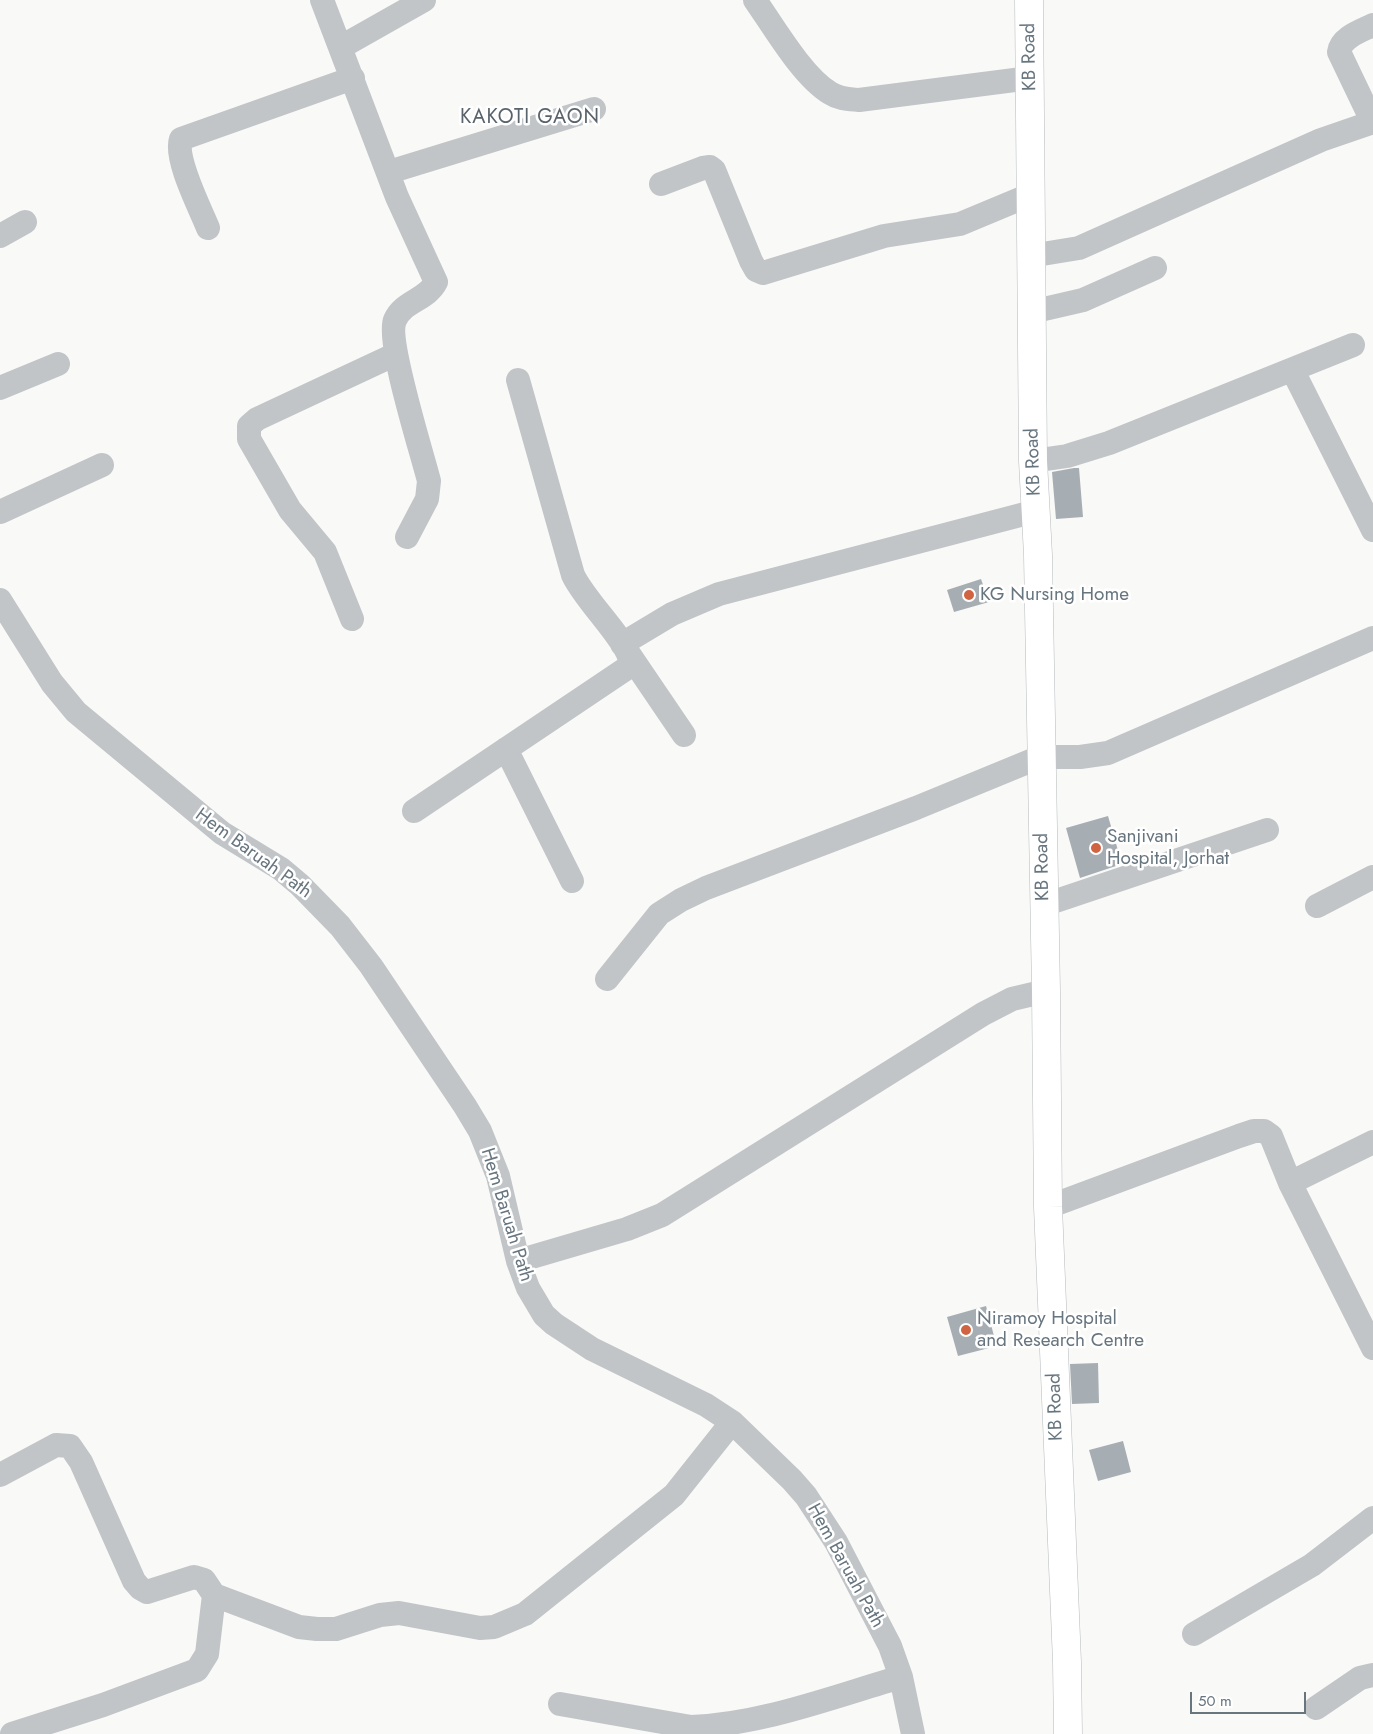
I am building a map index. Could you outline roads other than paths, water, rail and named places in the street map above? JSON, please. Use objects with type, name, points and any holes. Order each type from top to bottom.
[{"type":"main road","name":"KB Road","points":[[1029,0],[1033,461],[1036,511],[1046,991],[1048,1207],[1067,1662],[1068,1734]]},
{"type":"street","points":[[322,0],[388,172],[436,282],[429,293],[410,303],[394,321],[396,354],[429,481],[427,499],[407,537]]},
{"type":"street","points":[[341,47],[424,0]]},
{"type":"street","points":[[755,0],[792,53],[819,85],[830,94],[842,99],[859,100],[1030,78]]},
{"type":"street","points":[[1030,256],[1079,248],[1304,147],[1373,123],[1339,52],[1340,45],[1345,40],[1373,24]]},
{"type":"street","points":[[208,228],[181,159],[178,146],[180,139],[353,78]]},
{"type":"street","points":[[388,172],[594,109]]},
{"type":"street","points":[[661,184],[703,168],[710,167],[714,170],[751,261],[756,270],[763,273],[884,236],[960,224],[1032,194]]},
{"type":"street","points":[[0,236],[25,222]]},
{"type":"street","points":[[1031,312],[1083,300],[1155,268]]},
{"type":"street","points":[[1033,461],[1067,456],[1095,448],[1293,371],[1353,345]]},
{"type":"street","points":[[352,619],[325,552],[290,510],[251,444],[249,426],[257,419],[396,354]]},
{"type":"street","points":[[0,388],[58,364]]},
{"type":"street","points":[[1293,371],[1373,530]]},
{"type":"street","points":[[518,380],[574,575],[581,591],[625,649],[684,735]]},
{"type":"street","points":[[0,512],[102,465]]},
{"type":"street","points":[[625,649],[672,614],[719,594],[1036,511]]},
{"type":"street","name":"Hem Baruah Path","points":[[0,600],[52,683],[76,712],[222,833],[281,869],[316,900],[357,948],[460,1098],[480,1132],[495,1169],[518,1261],[534,1301],[554,1324],[592,1349],[706,1405],[732,1422],[792,1480],[821,1518],[868,1601],[890,1646],[901,1677],[913,1734]]},
{"type":"street","points":[[607,978],[659,914],[681,900],[706,888],[1040,757],[1080,758],[1108,753],[1373,638]]},
{"type":"street","points":[[414,811],[627,668],[630,660],[625,649]]},
{"type":"street","points":[[506,749],[572,881]]},
{"type":"street","points":[[1044,905],[1267,830]]},
{"type":"street","points":[[1317,906],[1373,878]]},
{"type":"street","points":[[518,1261],[627,1229],[662,1215],[983,1014],[1012,999],[1046,991]]},
{"type":"street","points":[[1048,1207],[1254,1130],[1264,1131],[1271,1136],[1290,1183],[1373,1348]]},
{"type":"street","points":[[1290,1183],[1373,1142]]},
{"type":"street","points":[[0,1475],[56,1445],[70,1446],[81,1462],[134,1581],[147,1592],[194,1577],[204,1580],[214,1595],[299,1627],[317,1629],[336,1629],[380,1615],[399,1613],[480,1628],[494,1627],[525,1614],[674,1495],[732,1422]]},
{"type":"street","points":[[1194,1634],[1304,1570],[1373,1518]]},
{"type":"street","points":[[12,1734],[111,1702],[197,1670],[207,1654],[214,1595]]},
{"type":"street","points":[[1316,1708],[1360,1678],[1373,1675]]},
{"type":"street","points":[[560,1704],[691,1727],[712,1726],[750,1721],[901,1677]]},
{"type":"place","name":"KG Nursing Home","points":[[969,595]]},
{"type":"place","name":"Sanjivani Hospital, Jorhat","points":[[1096,848]]},
{"type":"place","name":"Niramoy Hospital and Research Centre","points":[[966,1330]]},
{"type":"district","name":"KAKOTI GAON","points":[[530,118]]}]
